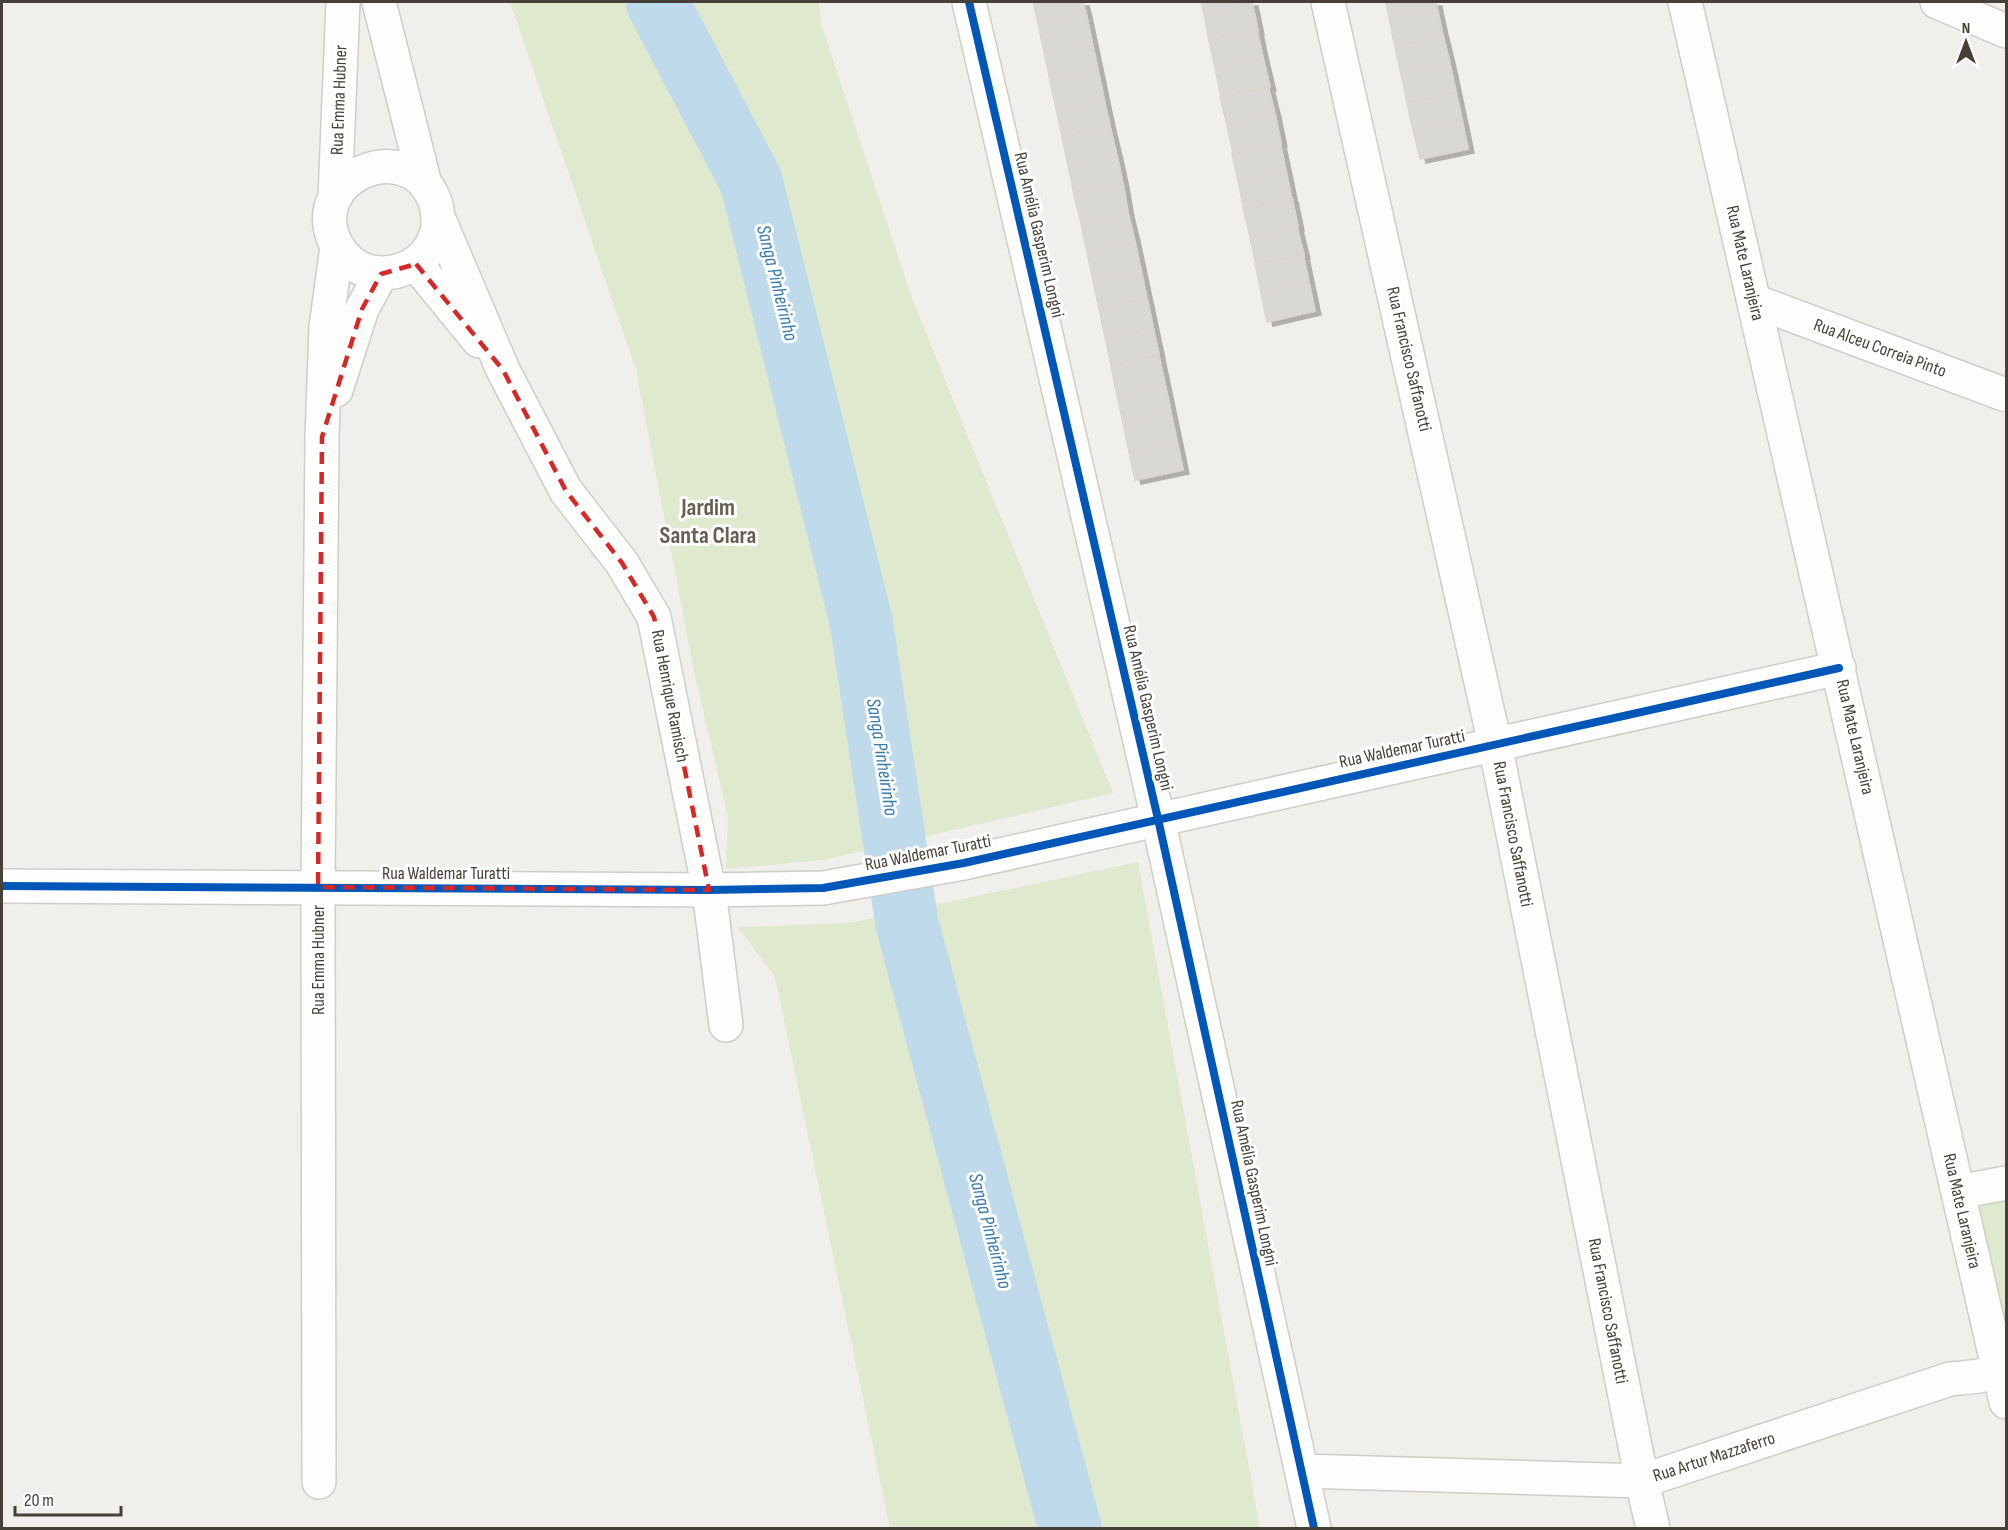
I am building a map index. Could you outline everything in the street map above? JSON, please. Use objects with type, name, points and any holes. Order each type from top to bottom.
[{"type":"street","name":"Rua Emma Hubner","points":[[335,198],[342,2]]},
{"type":"street","points":[[379,2],[425,184],[434,200],[438,217],[436,235],[428,251],[416,264],[400,272],[381,274],[364,270],[349,261],[337,247],[331,231],[330,214],[335,198],[344,183],[359,172],[376,167],[394,167],[411,173],[425,184]]},
{"type":"street","name":"Rua Amélia Gasperim Longni","points":[[969,2],[1158,819],[1314,1528]]},
{"type":"street","name":"Rua Francisco Saffanotti","points":[[1329,2],[1495,744],[1653,1528]]},
{"type":"street","name":"Rua Mate Laranjeira","points":[[1685,2],[1958,1192],[2003,1368],[2007,1402]]},
{"type":"street","points":[[1937,2],[2007,31]]},
{"type":"street","name":"Rua Henrique Ramisch","points":[[438,217],[503,370],[566,491],[622,562],[654,617],[709,890],[726,1025]]},
{"type":"street","name":"Rua Emma Hubner","points":[[319,1482],[318,887],[322,437],[326,327],[337,247]]},
{"type":"street","name":"Rua Henrique Ramisch","points":[[416,264],[503,370]]},
{"type":"street","name":"Rua Emma Hubner","points":[[322,437],[349,344],[362,309],[381,274]]},
{"type":"street","name":"Rua Alceu Correia Pinto","points":[[1754,301],[2007,395]]},
{"type":"street","name":"Rua Waldemar Turatti","points":[[2,886],[709,890],[823,888],[964,863],[1839,668]]},
{"type":"street","points":[[1958,1192],[2007,1183]]},
{"type":"street","name":"Rua Artur Mazzaferro","points":[[1302,1471],[1642,1481],[1950,1379],[1970,1377],[2003,1368]]},
{"type":"highlighted area","points":[[416,264],[503,370],[566,491],[622,563],[654,617],[709,890],[318,887],[322,437],[362,309],[381,274]]},
{"type":"green space","points":[[510,2],[819,2],[821,23],[913,301],[1113,793],[824,860],[726,869],[728,817],[695,676],[636,370]]},
{"type":"green space","points":[[1138,862],[1260,1528],[890,1528],[775,977],[738,927],[849,923]]},
{"type":"green space","points":[[2006,1199],[2006,1323],[2005,1327],[1979,1204]]},
{"type":"building","points":[[1033,2],[1083,2],[1086,13],[1038,23]]},
{"type":"building","points":[[1201,2],[1252,2],[1204,13]]},
{"type":"building","points":[[1252,2],[1258,31],[1209,41],[1204,13]]},
{"type":"building","points":[[1386,2],[1436,2],[1437,8],[1389,18]]},
{"type":"building","points":[[1437,8],[1443,36],[1395,47],[1389,18]]},
{"type":"building","points":[[1086,13],[1092,42],[1044,52],[1038,23]]},
{"type":"building","points":[[1257,30],[1263,58],[1215,68],[1209,40]]},
{"type":"building","points":[[1443,35],[1450,64],[1401,74],[1395,46]]},
{"type":"building","points":[[1092,42],[1098,70],[1050,80],[1044,52]]},
{"type":"building","points":[[1263,58],[1270,87],[1221,97],[1215,68]]},
{"type":"building","points":[[1450,64],[1456,92],[1407,103],[1401,74]]},
{"type":"building","points":[[1098,70],[1104,99],[1056,109],[1050,80]]},
{"type":"building","points":[[1268,86],[1275,114],[1227,125],[1220,96]]},
{"type":"building","points":[[1456,92],[1462,120],[1413,130],[1407,102]]},
{"type":"building","points":[[1104,99],[1110,127],[1062,137],[1056,109]]},
{"type":"building","points":[[1275,114],[1281,143],[1233,153],[1227,125]]},
{"type":"building","points":[[1462,120],[1468,149],[1420,159],[1413,130]]},
{"type":"building","points":[[1110,127],[1117,156],[1068,165],[1062,137]]},
{"type":"building","points":[[1280,143],[1286,171],[1238,181],[1232,153]]},
{"type":"building","points":[[1117,156],[1123,184],[1074,194],[1068,165]]},
{"type":"building","points":[[1286,171],[1292,200],[1244,210],[1238,181]]},
{"type":"building","points":[[1123,184],[1128,213],[1081,223],[1074,195]]},
{"type":"building","points":[[1292,198],[1298,227],[1250,237],[1243,208]]},
{"type":"building","points":[[1128,213],[1135,242],[1087,252],[1081,223]]},
{"type":"building","points":[[1297,227],[1304,255],[1256,265],[1250,237]]},
{"type":"building","points":[[1135,242],[1141,270],[1093,280],[1087,252]]},
{"type":"building","points":[[1303,254],[1309,283],[1261,293],[1255,264]]},
{"type":"building","points":[[1141,270],[1147,299],[1099,309],[1093,281]]},
{"type":"building","points":[[1309,283],[1315,311],[1267,322],[1261,293]]},
{"type":"building","points":[[1147,298],[1153,327],[1105,337],[1099,308]]},
{"type":"building","points":[[1153,327],[1159,355],[1111,365],[1105,337]]},
{"type":"building","points":[[1159,356],[1165,384],[1117,395],[1111,366]]},
{"type":"building","points":[[1165,384],[1171,413],[1123,423],[1117,395]]},
{"type":"building","points":[[1171,413],[1177,441],[1129,452],[1123,423]]},
{"type":"building","points":[[1177,441],[1183,470],[1135,480],[1129,452]]},
{"type":"waterway","name":"Sanga Pinheirinho","points":[[657,2],[751,181],[861,621],[907,924],[1070,1528]]},
{"type":"cycle path","points":[[969,2],[1158,819],[1314,1528]]},
{"type":"cycle path","points":[[2,886],[709,890],[823,888],[964,863],[1839,668]]},
{"type":"district","name":"Jardim Santa Clara","points":[[708,521]]}]
